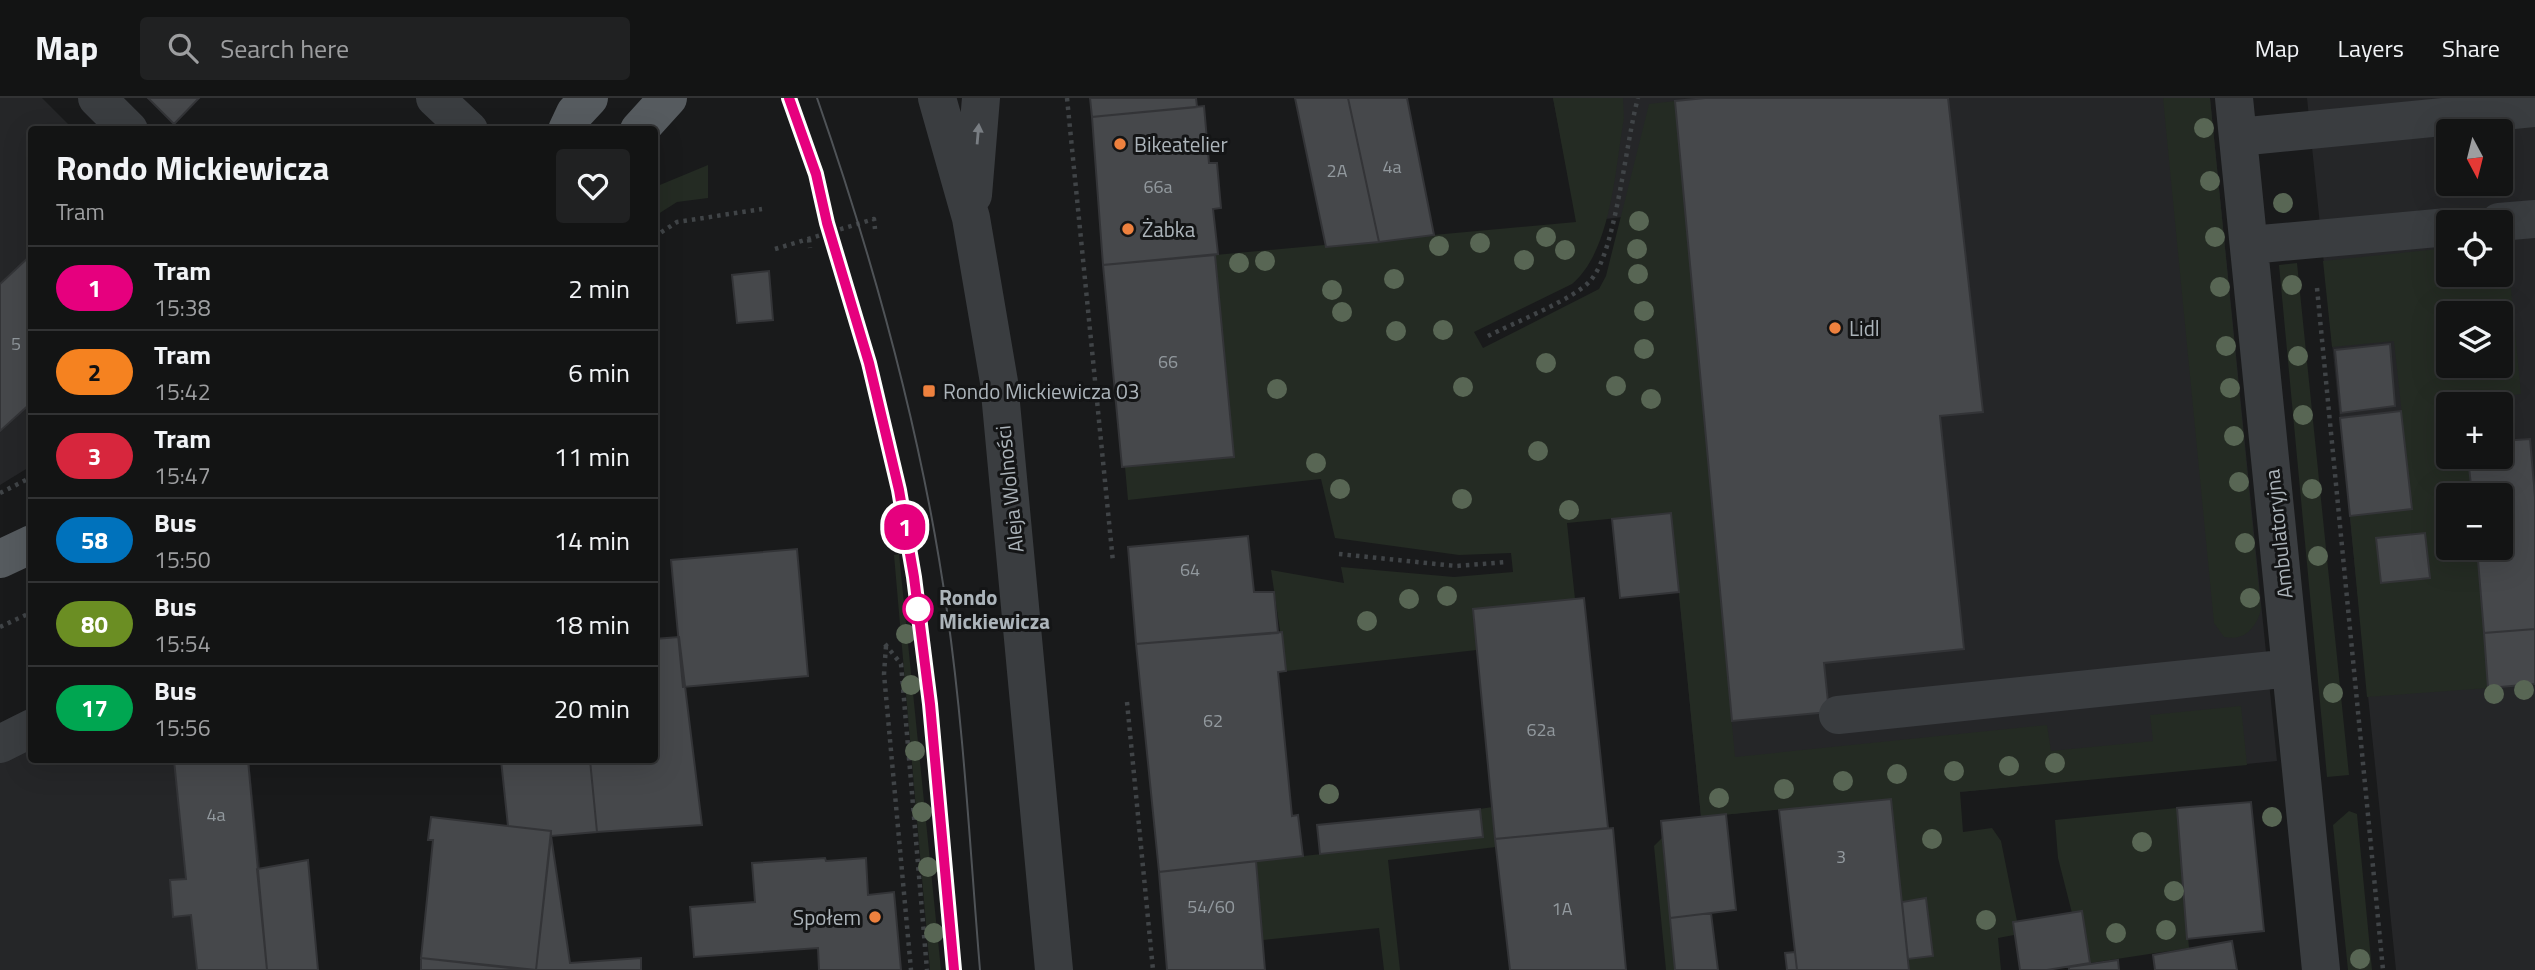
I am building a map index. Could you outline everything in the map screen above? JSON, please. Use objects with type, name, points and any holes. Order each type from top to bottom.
[{"type":"main road","points":[[569,126],[575,113],[589,98]]},
{"type":"main road","points":[[643,126],[668,98]]},
{"type":"main road","points":[[0,559],[28,546]]},
{"type":"street","points":[[97,98],[125,126]]},
{"type":"street","points":[[435,98],[466,126]]},
{"type":"street","name":"Aleja Wolności","points":[[936,98],[971,218],[999,382],[1054,970]]},
{"type":"street","name":"Aleja Wolności","points":[[971,218],[981,98]]},
{"type":"street","name":"Ambulatoryjna","points":[[2234,98],[2320,970]]},
{"type":"street","points":[[2238,137],[2535,108]]},
{"type":"street","points":[[2513,221],[2535,219]]},
{"type":"street","points":[[2250,246],[2436,228]]},
{"type":"street","points":[[1838,715],[2291,668]]},
{"type":"street","points":[[0,744],[28,729]]},
{"type":"path","points":[[1067,98],[1113,562]]},
{"type":"path","points":[[1488,336],[1591,280],[1607,245],[1638,98]]},
{"type":"path","points":[[658,234],[677,222],[762,208]]},
{"type":"path","points":[[775,249],[874,219],[875,229]]},
{"type":"path","points":[[2312,238],[2383,970]]},
{"type":"path","points":[[809,239],[810,248]]},
{"type":"path","points":[[0,493],[28,479]]},
{"type":"path","points":[[1339,554],[1456,566],[1507,562]]},
{"type":"path","points":[[0,627],[28,614]]},
{"type":"path","points":[[911,970],[884,674],[886,645],[901,664],[927,970]]},
{"type":"path","points":[[1127,702],[1153,970]]},
{"type":"shaded area","points":[[0,98],[42,98],[70,126],[28,126],[28,468],[0,485]]},
{"type":"shaded area","points":[[1553,98],[2210,98],[2277,761],[1701,817],[1642,215],[1577,222]]},
{"type":"shaded area","points":[[1553,98],[1623,98],[1624,118],[1604,230],[1596,251],[1572,284],[1474,332],[1483,348],[1599,289],[1606,276],[1649,104],[1675,101],[1735,757],[2047,725],[2051,751],[2153,741],[2150,715],[2241,706],[2247,765],[1960,792],[1963,832],[1992,828],[2001,841],[2017,921],[2013,922],[2014,935],[1998,938],[2001,970],[1909,970],[1908,959],[1933,956],[1926,898],[1902,902],[1890,799],[1701,817],[1671,513],[1567,523],[1575,599],[1474,609],[1477,650],[1286,671],[1271,570],[1344,583],[1341,567],[1454,577],[1513,572],[1511,553],[1459,555],[1335,538],[1321,479],[1128,500],[1125,467],[1234,457],[1215,255],[1576,222]]},
{"type":"shaded area","points":[[2163,98],[2210,98],[2261,610],[2256,623],[2248,632],[2231,638],[2224,637],[2214,623]]},
{"type":"shaded area","points":[[2307,98],[2535,98],[2535,970],[2396,970]]},
{"type":"shaded area","points":[[708,165],[708,198],[677,202],[658,214],[658,186]]},
{"type":"shaded area","points":[[2436,249],[2436,287],[2511,287],[2512,301],[2436,301],[2436,378],[2513,378],[2513,311],[2521,394],[2436,392],[2436,469],[2469,469],[2471,483],[2436,483],[2436,560],[2478,560],[2488,688],[2367,697],[2350,516],[2412,508],[2394,341],[2332,347],[2323,261]]},
{"type":"shaded area","points":[[2297,263],[2349,775],[2327,777],[2279,265]]},
{"type":"shaded area","points":[[899,554],[941,970],[930,970],[894,555]]},
{"type":"shaded area","points":[[28,747],[28,763],[249,763],[271,970],[0,970],[0,761]]},
{"type":"shaded area","points":[[1492,807],[1496,847],[1388,860],[1400,970],[1384,970],[1379,928],[1263,940],[1256,861],[1483,837],[1480,809]]},
{"type":"shaded area","points":[[2177,808],[2189,948],[2090,963],[2082,912],[2072,913],[2058,858],[2055,820]]},
{"type":"shaded area","points":[[2349,811],[2357,814],[2372,970],[2348,970],[2333,825]]},
{"type":"shaded area","points":[[1662,838],[1675,970],[1666,970],[1654,846]]},
{"type":"building","points":[[148,98],[199,98],[174,124]]},
{"type":"building","points":[[1090,98],[1196,98],[1197,107],[1092,117]]},
{"type":"building","points":[[1295,98],[1348,98],[1379,242],[1326,247]]},
{"type":"building","points":[[1348,98],[1407,98],[1434,235],[1379,242]]},
{"type":"building","name":"Lidl","points":[[1705,98],[1948,98],[1983,412],[1940,416],[1964,649],[1824,663],[1829,712],[1732,721],[1675,101]]},
{"type":"building","points":[[1204,106],[1209,163],[1217,163],[1221,208],[1213,209],[1218,254],[1103,265],[1092,117]]},
{"type":"building","points":[[1215,255],[1234,457],[1122,467],[1103,265]]},
{"type":"building","points":[[28,258],[28,406],[0,431],[0,284]]},
{"type":"building","points":[[769,271],[773,320],[737,323],[732,275]]},
{"type":"building","points":[[2390,344],[2395,406],[2341,413],[2335,350]]},
{"type":"building","points":[[2401,411],[2412,509],[2350,516],[2340,418]]},
{"type":"building","points":[[2530,439],[2535,497],[2535,629],[2484,633],[2478,560],[2513,560],[2513,483],[2471,483],[2469,469],[2513,469],[2513,440]]},
{"type":"building","points":[[1671,513],[1679,592],[1620,598],[1612,519]]},
{"type":"building","points":[[2425,533],[2430,578],[2381,583],[2376,538]]},
{"type":"building","points":[[1248,536],[1254,592],[1274,592],[1278,633],[1136,644],[1128,547]]},
{"type":"building","points":[[797,549],[808,676],[683,687],[671,560]]},
{"type":"building","points":[[1584,598],[1608,828],[1495,839],[1473,609]]},
{"type":"building","points":[[2535,629],[2535,684],[2488,688],[2484,633]]},
{"type":"building","points":[[1282,632],[1286,671],[1278,672],[1292,816],[1298,815],[1303,856],[1159,872],[1136,644]]},
{"type":"building","points":[[679,637],[702,825],[597,832],[590,763],[658,763],[658,639]]},
{"type":"building","points":[[174,763],[248,763],[267,970],[197,970],[191,915],[173,917],[170,880],[186,879]]},
{"type":"building","points":[[501,763],[590,763],[597,832],[551,836],[551,831],[508,826]]},
{"type":"building","points":[[1891,799],[1909,970],[1797,970],[1779,810]]},
{"type":"building","points":[[2251,802],[2264,931],[2187,939],[2177,808]]},
{"type":"building","points":[[1480,809],[1483,837],[1320,854],[1317,825]]},
{"type":"building","points":[[1726,814],[1736,910],[1670,918],[1661,821]]},
{"type":"building","points":[[431,817],[551,831],[536,970],[421,958],[433,840],[428,840]]},
{"type":"building","points":[[1613,828],[1626,970],[1510,970],[1495,839]]},
{"type":"building","points":[[551,836],[570,963],[641,958],[641,970],[536,970]]},
{"type":"building","points":[[825,858],[826,861],[866,858],[868,895],[894,892],[901,970],[819,970],[818,948],[694,957],[690,907],[755,902],[752,863]]},
{"type":"building","points":[[308,860],[318,970],[267,970],[257,869]]},
{"type":"building","points":[[1256,861],[1265,970],[1167,970],[1159,872]]},
{"type":"building","points":[[1926,898],[1933,956],[1908,959],[1902,902]]},
{"type":"building","points":[[2082,911],[2090,963],[2047,970],[2020,970],[2013,922]]},
{"type":"building","points":[[1711,913],[1718,970],[1675,970],[1670,918]]},
{"type":"building","points":[[2232,941],[2237,970],[2155,970],[2153,955]]},
{"type":"building","points":[[1795,952],[1797,970],[1787,970],[1785,953]]},
{"type":"building","points":[[421,958],[529,970],[421,970]]},
{"type":"building","points":[[2118,960],[2119,970],[2069,970],[2069,967]]},
{"type":"tram line","points":[[789,98],[816,174],[827,223],[869,363],[899,490],[914,577],[930,704],[954,970]]},
{"type":"tram line","name":"1","points":[[789,98],[816,174],[827,223],[869,363],[899,490],[914,577],[930,704],[954,970]]},
{"type":"tram line","points":[[817,98],[877,287],[925,481],[947,611],[958,700],[980,970]]},
{"type":"place","name":"Bikeatelier","points":[[1120,144]]},
{"type":"place","name":"Żabka","points":[[1128,229]]},
{"type":"place","name":"Lidl","points":[[1835,328]]},
{"type":"place","name":"Rondo Mickiewicza 03","points":[[929,391]]},
{"type":"place","name":"Rondo Mickiewicza","points":[[918,609]]},
{"type":"place","name":"Społem","points":[[875,917]]}]
